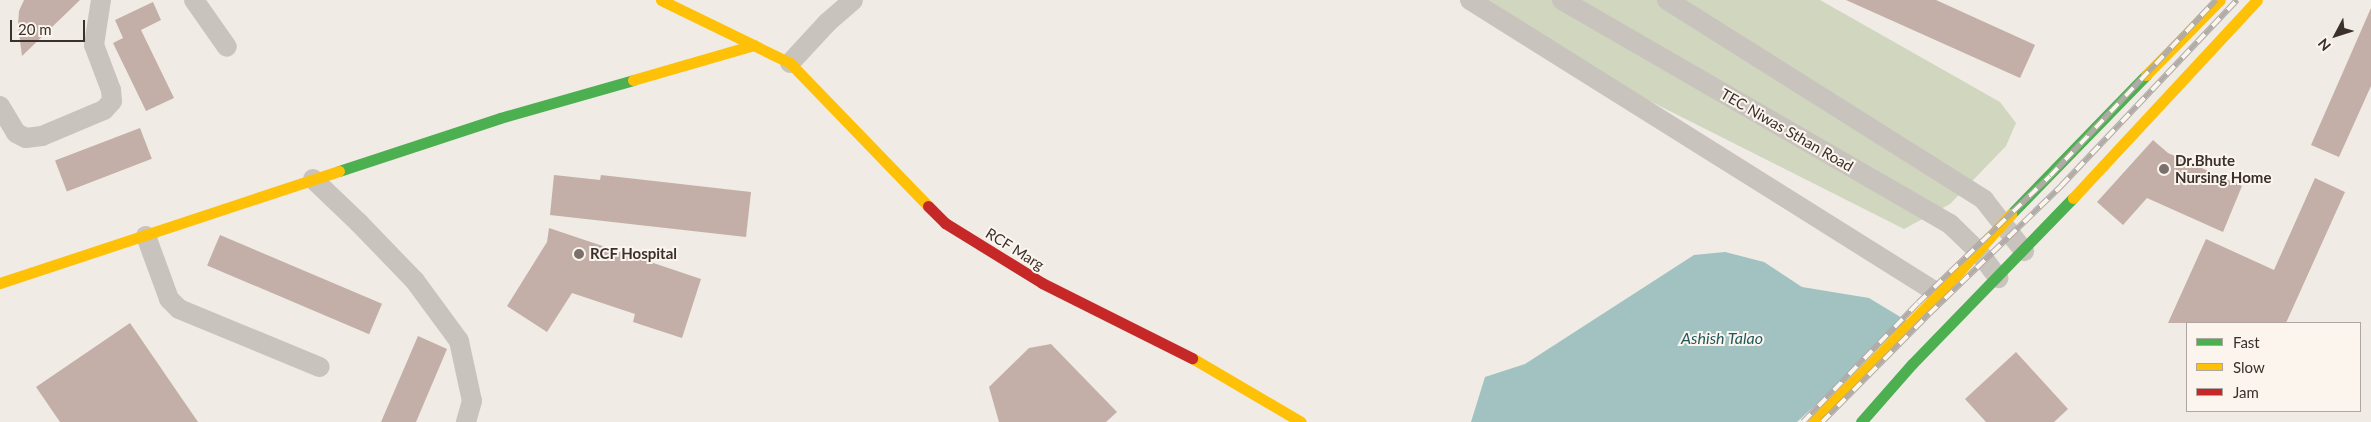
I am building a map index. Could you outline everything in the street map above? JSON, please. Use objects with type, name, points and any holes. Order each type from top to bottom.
[{"type":"street","points":[[0,106],[16,133],[26,138],[42,136],[104,110],[112,101],[111,90],[94,45],[101,0]]},
{"type":"street","points":[[194,0],[227,47]]},
{"type":"street","name":"RCF Marg","points":[[661,0],[790,63],[945,222],[1042,283],[1174,348],[1301,422]]},
{"type":"street","points":[[790,63],[828,22],[853,0]]},
{"type":"street","points":[[1470,0],[1939,294]]},
{"type":"street","name":"TEC Niwas Sthan Road","points":[[1562,0],[1950,224],[1978,250],[1998,278]]},
{"type":"street","points":[[1667,0],[1984,200],[2024,251]]},
{"type":"street","points":[[1813,422],[1939,294],[2003,222],[2220,0]]},
{"type":"street","points":[[1861,422],[1912,364],[2024,251],[2257,0]]},
{"type":"street","points":[[0,283],[500,118],[754,45]]},
{"type":"street","points":[[313,179],[415,281],[459,341],[472,401],[466,422]]},
{"type":"street","points":[[146,236],[169,299],[179,309],[320,367]]},
{"type":"green space","points":[[1489,0],[1820,0],[2000,102],[2016,123],[2006,146],[1950,204],[1904,229],[1624,88]]},
{"type":"water","name":"Ashish Talao","points":[[1725,252],[1764,262],[1802,287],[1869,298],[1907,321],[1797,422],[1471,422],[1485,377],[1525,364],[1694,255]]},
{"type":"building","points":[[24,0],[80,0],[22,56],[18,25],[19,11]]},
{"type":"building","points":[[1846,0],[1936,0],[2035,45],[2020,78]]},
{"type":"building","points":[[153,2],[161,20],[141,30],[174,98],[146,111],[113,43],[123,38],[115,20]]},
{"type":"building","points":[[2371,8],[2371,86],[2339,157],[2311,145]]},
{"type":"building","points":[[140,128],[152,159],[67,191],[55,161]]},
{"type":"building","points":[[2153,140],[2168,153],[2242,186],[2223,232],[2147,198],[2123,225],[2097,202]]},
{"type":"building","points":[[554,175],[600,180],[601,175],[751,192],[746,237],[550,215]]},
{"type":"building","points":[[2315,178],[2345,192],[2286,322],[2168,323],[2206,239],[2274,270]]},
{"type":"building","points":[[549,228],[701,279],[682,338],[633,322],[635,314],[572,293],[547,332],[507,306],[547,242]]},
{"type":"building","points":[[220,235],[382,304],[369,334],[207,265]]},
{"type":"building","points":[[130,323],[198,422],[60,422],[36,387]]},
{"type":"building","points":[[418,336],[447,349],[416,422],[381,422]]},
{"type":"building","points":[[1051,344],[1117,412],[1106,422],[999,422],[989,387],[1029,348]]},
{"type":"building","points":[[2016,352],[2068,409],[2054,422],[1986,422],[1965,399]]},
{"type":"railway","points":[[1803,422],[1918,303],[2050,176],[2216,0]]},
{"type":"railway","points":[[1822,422],[1929,314],[2061,186],[2237,0]]},
{"type":"traffic: fast","points":[[2011,214],[2146,75]]},
{"type":"traffic: fast","points":[[339,171],[500,118],[633,80]]},
{"type":"traffic: fast","points":[[1861,422],[1912,364],[2073,198]]},
{"type":"traffic: slow","points":[[661,0],[790,63],[928,206]]},
{"type":"traffic: slow","points":[[2146,75],[2220,0]]},
{"type":"traffic: slow","points":[[2073,198],[2257,0]]},
{"type":"traffic: slow","points":[[633,80],[754,45]]},
{"type":"traffic: slow","points":[[0,283],[339,171]]},
{"type":"traffic: slow","points":[[1813,422],[1939,294],[2011,214]]},
{"type":"traffic: slow","points":[[1192,358],[1301,422]]},
{"type":"traffic: jam","points":[[928,206],[945,223],[1042,283],[1192,358]]},
{"type":"place","name":"Dr.Bhute Nursing Home","points":[[2164,169]]},
{"type":"place","name":"RCF Hospital","points":[[579,254]]}]
